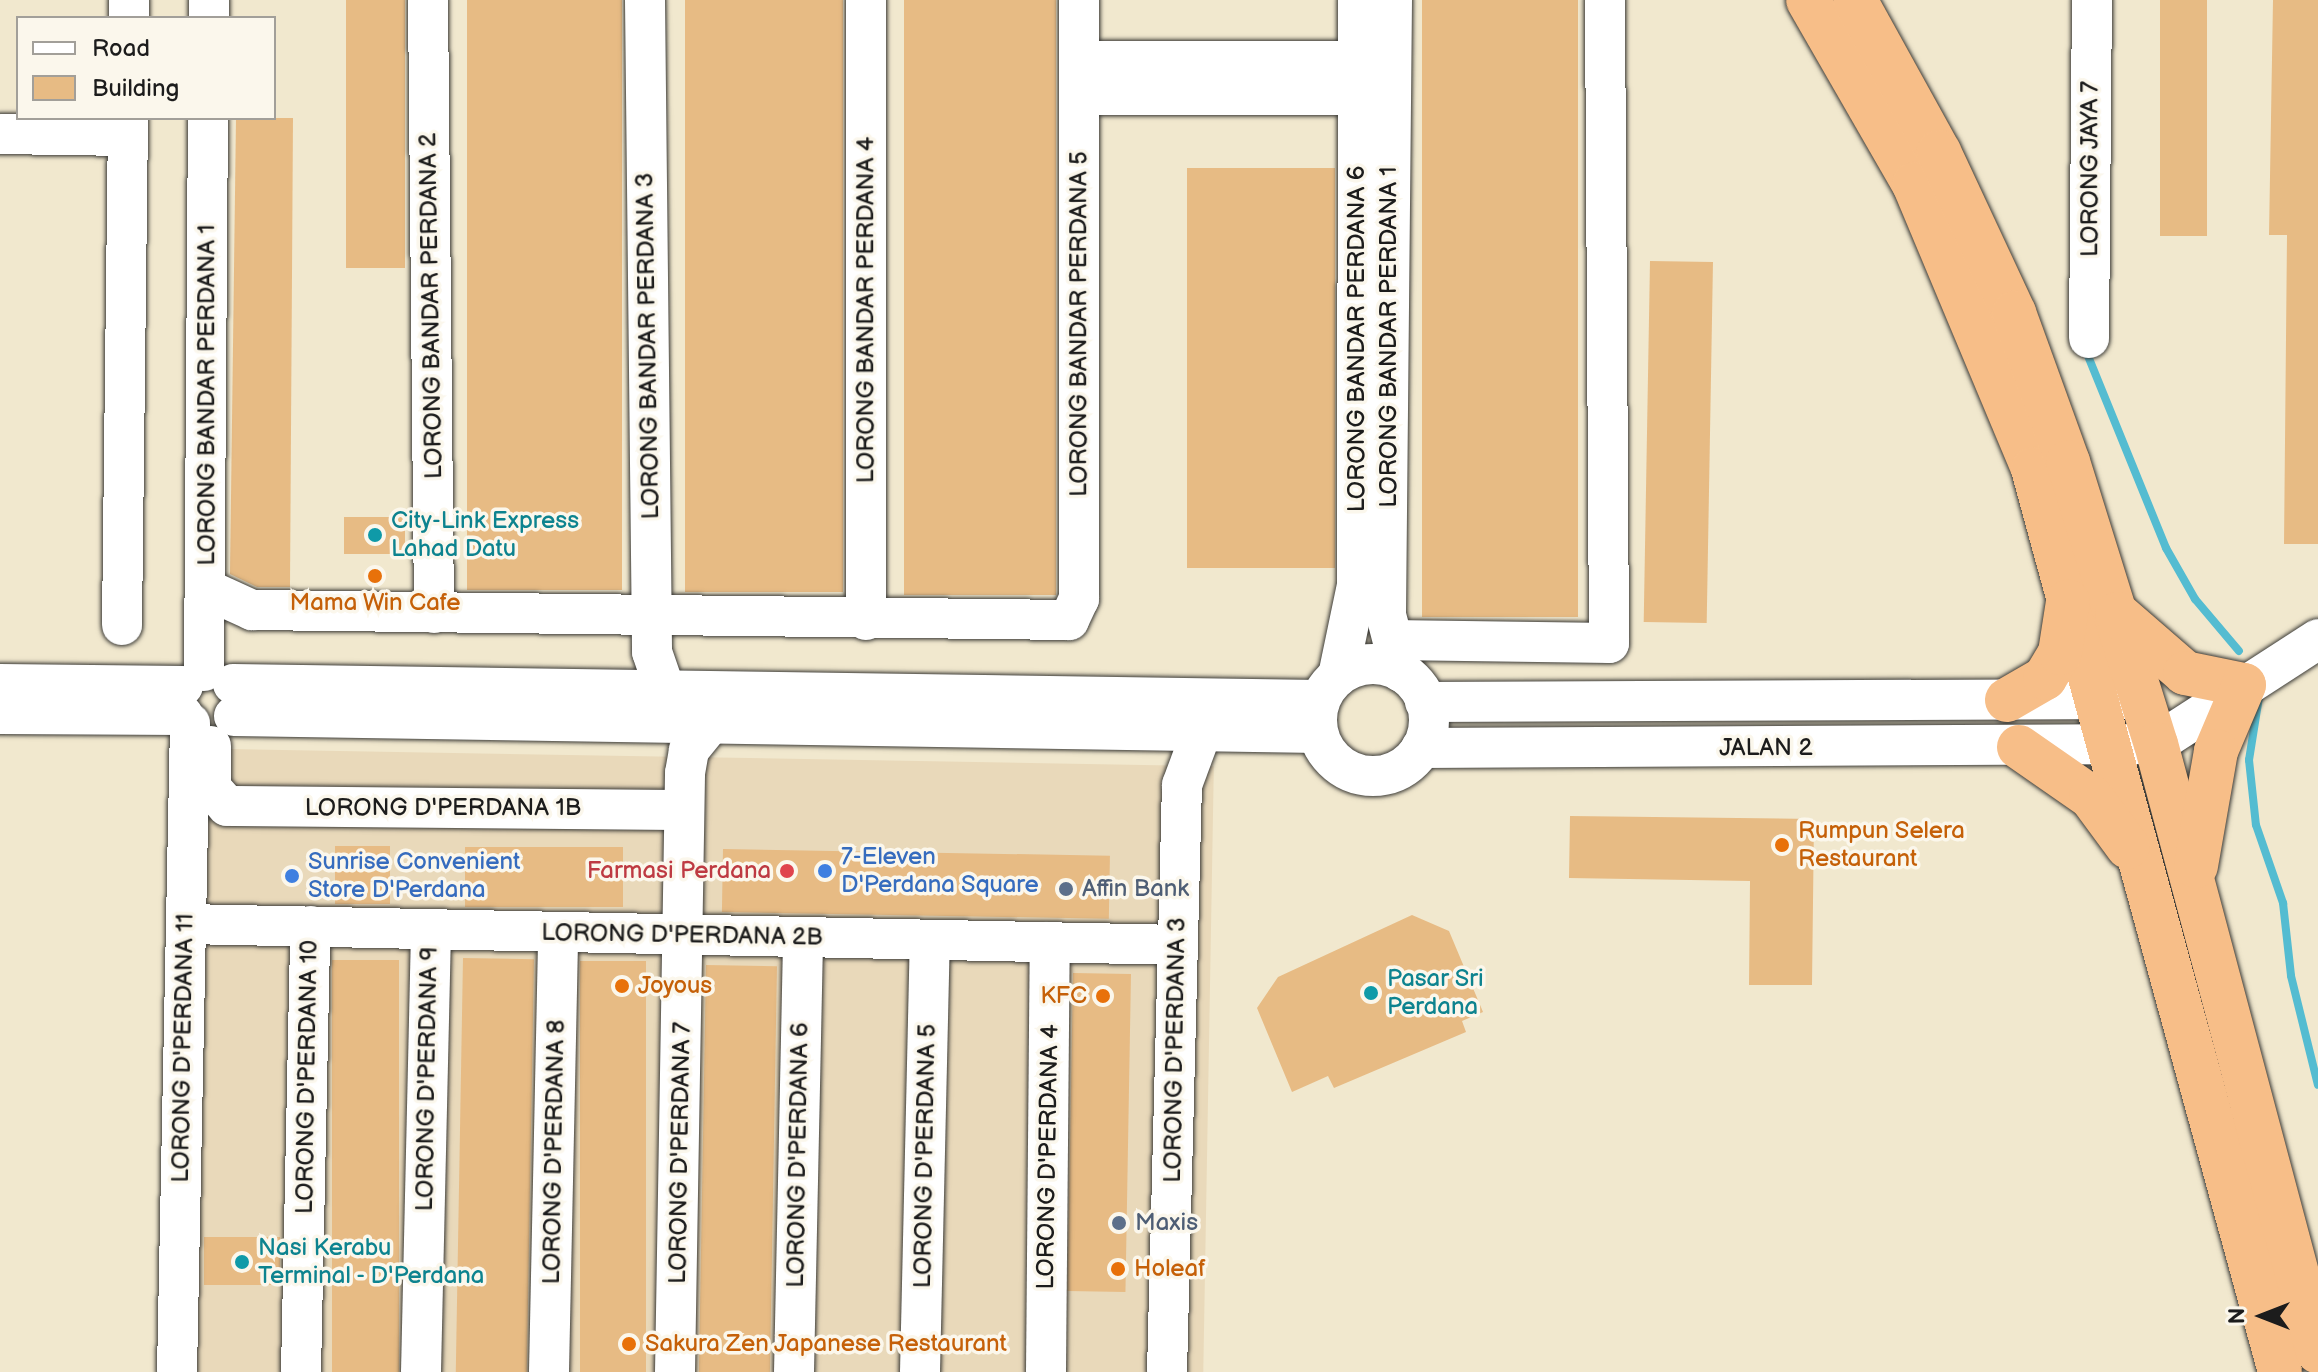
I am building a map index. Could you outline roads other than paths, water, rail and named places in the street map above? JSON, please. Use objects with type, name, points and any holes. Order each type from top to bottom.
[{"type":"highway","points":[[1808,0],[1914,184],[1981,331],[2033,469],[2099,699],[2280,1372]]},
{"type":"highway","points":[[1855,0],[1939,152],[2014,313],[2143,698],[2194,885],[2306,1252],[2318,1352]]},
{"type":"highway","points":[[2007,700],[2028,691],[2053,665],[2069,596]]},
{"type":"highway","points":[[2116,613],[2185,673],[2244,685],[2216,751],[2194,885]]},
{"type":"highway","points":[[2019,747],[2091,797],[2143,869]]},
{"type":"street","name":"LORONG BANDAR PERDANA 2","points":[[428,0],[434,613]]},
{"type":"street","name":"LORONG BANDAR PERDANA 3","points":[[645,0],[652,652],[665,690]]},
{"type":"street","name":"LORONG BANDAR PERDANA 4","points":[[866,0],[866,620]]},
{"type":"street","name":"LORONG BANDAR PERDANA 5","points":[[866,620],[1069,620],[1079,599],[1079,0]]},
{"type":"street","name":"LORONG BANDAR PERDANA 6","points":[[1325,703],[1357,585],[1358,0]]},
{"type":"street","name":"LORONG BANDAR PERDANA 1","points":[[1392,0],[1386,615],[1406,671]]},
{"type":"street","points":[[0,684],[710,724],[1202,731],[1325,703],[1369,664],[1406,671],[1609,643],[1605,0]]},
{"type":"street","name":"LORONG JAYA 7","points":[[2089,338],[2092,0]]},
{"type":"street","points":[[1079,78],[1358,78]]},
{"type":"street","name":"LORONG BANDAR PERDANA 1","points":[[205,695],[208,120]]},
{"type":"street","points":[[0,134],[128,127],[122,625]]},
{"type":"street","points":[[206,589],[252,610],[866,620]]},
{"type":"street","points":[[205,695],[252,610]]},
{"type":"street","points":[[2156,744],[2202,709],[2318,639]]},
{"type":"street","points":[[1325,703],[1329,755],[1359,775],[1395,772],[1421,748],[1406,671]]},
{"type":"street","name":"JALAN 2","points":[[1406,671],[2007,700],[2143,698],[2202,709]]},
{"type":"street","points":[[0,714],[205,695],[665,690],[1325,703]]},
{"type":"street","name":"LORONG D'PERDANA 1B","points":[[205,695],[211,788],[227,806],[684,810]]},
{"type":"street","name":"LORONG D'PERDANA 11","points":[[177,1372],[186,924],[205,695]]},
{"type":"street","name":"LORONG D'PERDANA 7","points":[[675,1372],[684,810],[689,750],[710,724]]},
{"type":"street","name":"LORONG D'PERDANA 3","points":[[1167,1372],[1180,820],[1182,785],[1202,731]]},
{"type":"street","name":"JALAN 2","points":[[1421,748],[2156,744]]},
{"type":"street","name":"LORONG D'PERDANA 2B","points":[[186,924],[1178,945]]},
{"type":"street","name":"LORONG D'PERDANA 10","points":[[301,1372],[310,926]]},
{"type":"street","name":"LORONG D'PERDANA 9","points":[[421,1372],[431,929]]},
{"type":"street","name":"LORONG D'PERDANA 8","points":[[549,1372],[558,932]]},
{"type":"street","name":"LORONG D'PERDANA 6","points":[[794,1372],[803,937]]},
{"type":"street","name":"LORONG D'PERDANA 5","points":[[920,1372],[930,940]]},
{"type":"street","name":"LORONG D'PERDANA 4","points":[[1046,1372],[1050,942]]},
{"type":"waterway","points":[[2086,351],[2166,548],[2195,599],[2239,651]]},
{"type":"waterway","points":[[2259,697],[2249,760],[2256,825],[2283,903],[2291,976],[2318,1085]]},
{"type":"place","name":"City-Link Express Lahad Datu","points":[[375,535]]},
{"type":"place","name":"Mama Win Cafe","points":[[375,576]]},
{"type":"place","name":"Rumpun Selera Restaurant","points":[[1782,845]]},
{"type":"place","name":"Farmasi Perdana","points":[[787,871]]},
{"type":"place","name":"7-Eleven D'Perdana Square","points":[[825,871]]},
{"type":"place","name":"Sunrise Convenient Store D'Perdana","points":[[292,876]]},
{"type":"place","name":"Affin Bank","points":[[1066,889]]},
{"type":"place","name":"Joyous","points":[[622,986]]},
{"type":"place","name":"Pasar Sri Perdana","points":[[1371,993]]},
{"type":"place","name":"KFC","points":[[1103,996]]},
{"type":"place","name":"Maxis","points":[[1119,1223]]},
{"type":"place","name":"Nasi Kerabu Terminal - D'Perdana","points":[[242,1262]]},
{"type":"place","name":"Holeaf","points":[[1118,1269]]},
{"type":"place","name":"Sakura Zen Japanese Restaurant","points":[[629,1344]]}]
